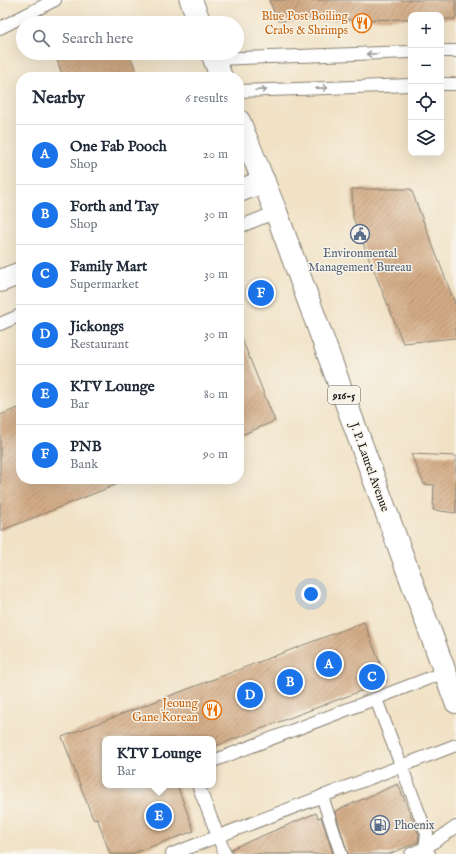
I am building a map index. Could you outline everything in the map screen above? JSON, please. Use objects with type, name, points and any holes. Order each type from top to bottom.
[{"type":"main road","points":[[191,0],[197,16]]},
{"type":"main road","name":"J. P. Laurel Avenue","points":[[244,132],[276,212],[456,702]]},
{"type":"main road","points":[[244,188],[264,181]]},
{"type":"main road","points":[[0,281],[16,275]]},
{"type":"lane","points":[[24,16],[55,0]]},
{"type":"lane","points":[[0,28],[16,20]]},
{"type":"lane","points":[[444,51],[456,51]]},
{"type":"lane","points":[[216,63],[408,52]]},
{"type":"lane","points":[[444,84],[456,84]]},
{"type":"lane","points":[[244,91],[408,85]]},
{"type":"lane","points":[[244,225],[276,212]]},
{"type":"lane","points":[[0,324],[16,317]]},
{"type":"lane","points":[[216,760],[445,672]]},
{"type":"lane","points":[[376,699],[428,834],[427,851]]},
{"type":"lane","points":[[172,854],[456,745]]},
{"type":"lane","points":[[199,788],[225,854]]},
{"type":"lane","points":[[322,796],[342,854]]},
{"type":"lane","points":[[411,854],[427,851],[456,827]]},
{"type":"building","points":[[269,0],[456,0],[456,19],[444,19],[444,12],[408,12],[408,19],[278,21]]},
{"type":"building","points":[[57,60],[132,60],[137,72],[61,72]]},
{"type":"building","points":[[352,189],[411,189],[456,306],[456,338],[403,343],[353,218]]},
{"type":"building","points":[[244,344],[275,421],[244,434]]},
{"type":"building","points":[[16,409],[16,484],[118,484],[0,531],[0,415]]},
{"type":"building","points":[[411,454],[456,456],[456,513],[433,510],[434,485],[424,484]]},
{"type":"building","points":[[364,622],[387,681],[216,746],[216,736],[102,736],[102,788],[178,788],[194,831],[131,854],[110,854],[97,818],[93,819],[62,737]]},
{"type":"building","name":"Phoenix","points":[[398,784],[419,835],[418,842],[389,854],[348,854],[335,811]]},
{"type":"building","points":[[316,813],[318,818],[321,817],[333,854],[232,854],[231,849]]},
{"type":"place","name":"Blue Post Boiling Crabs & Shrimps","points":[[362,23]]},
{"type":"place","name":"Environmental Management Bureau","points":[[360,234]]},
{"type":"place","name":"PNB","points":[[261,293]]},
{"type":"place","name":"One Fab Pooch","points":[[329,664]]},
{"type":"place","name":"Family Mart","points":[[372,677]]},
{"type":"place","name":"Forth and Tay","points":[[290,682]]},
{"type":"place","name":"Jickongs","points":[[250,695]]},
{"type":"place","name":"Jeoung Gane Korean","points":[[212,710]]},
{"type":"place","name":"KTV Lounge","points":[[159,816]]},
{"type":"place","name":"Phoenix","points":[[380,825]]}]
